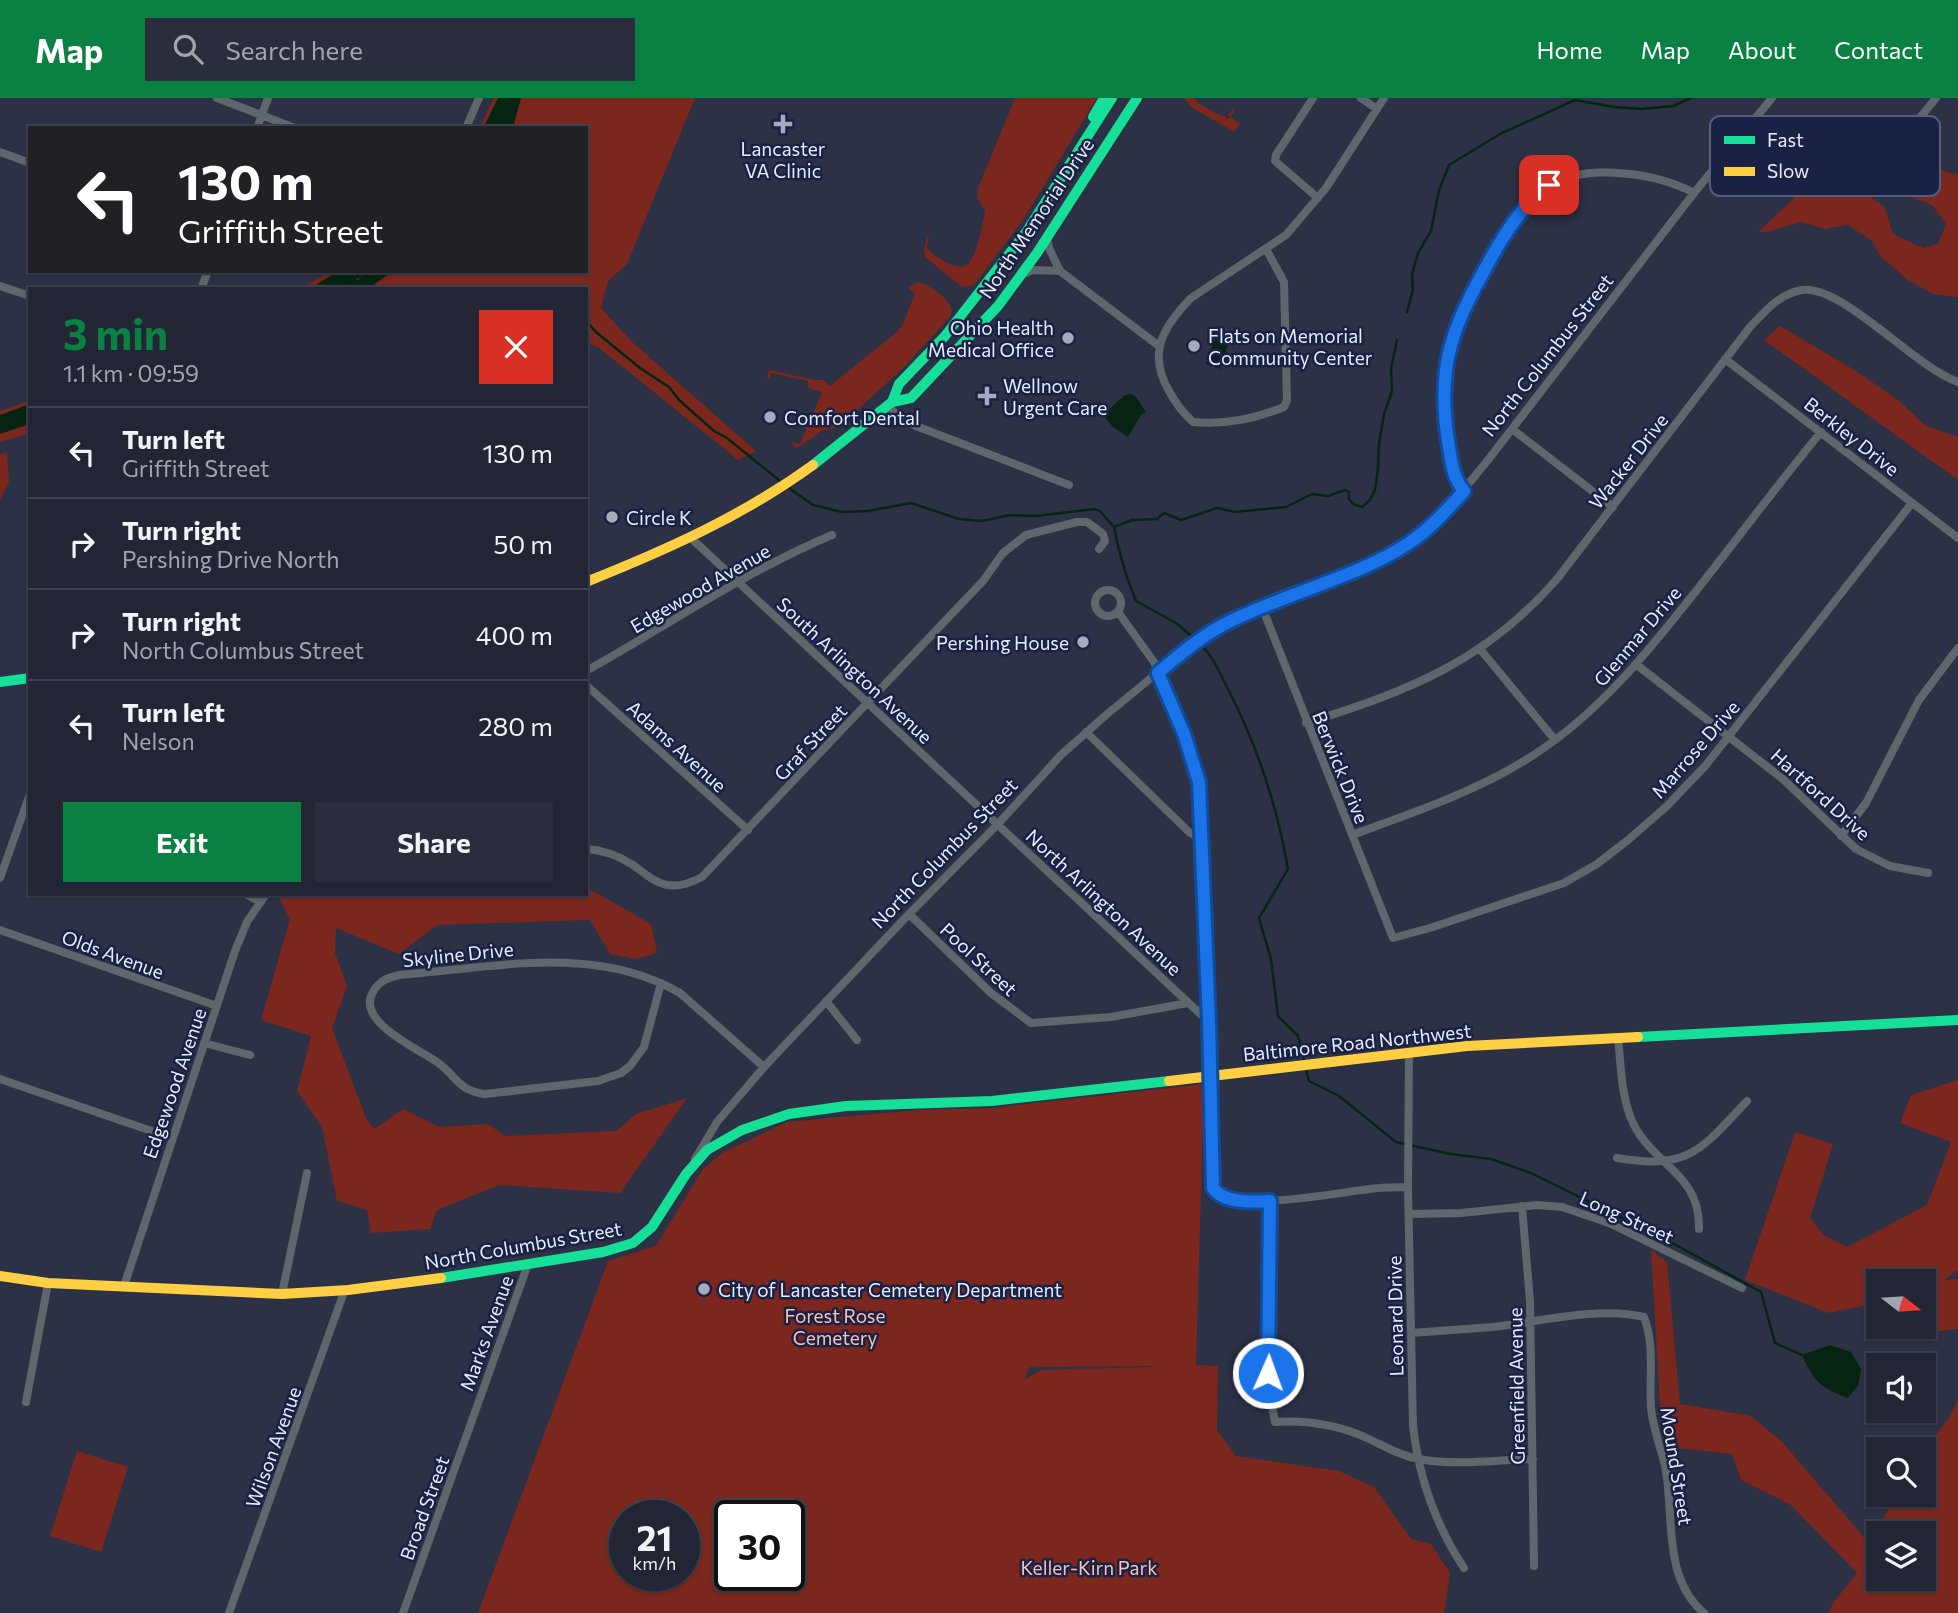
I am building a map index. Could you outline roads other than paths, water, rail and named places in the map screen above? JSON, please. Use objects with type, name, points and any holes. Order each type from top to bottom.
[{"type":"main road","points":[[1071,162],[1079,141],[1104,98]]},
{"type":"main road","name":"North Memorial Drive","points":[[890,405],[899,384],[946,336],[1027,231],[1112,98]]},
{"type":"main road","name":"North Memorial Drive","points":[[588,581],[691,538],[763,499],[800,476],[890,405],[911,398],[983,323],[1023,274],[1137,98]]},
{"type":"main road","points":[[0,682],[28,678]]},
{"type":"main road","name":"Baltimore Road Northwest","points":[[692,1165],[714,1146],[748,1127],[797,1113],[874,1103],[992,1101],[1055,1095],[1409,1052],[1958,1020]]},
{"type":"main road","name":"North Columbus Street","points":[[0,1276],[48,1283],[282,1294],[344,1292],[528,1264],[632,1244],[652,1228],[692,1165]]},
{"type":"street","points":[[217,98],[290,126]]},
{"type":"street","points":[[258,126],[268,98]]},
{"type":"street","points":[[467,126],[479,98]]},
{"type":"street","points":[[1313,98],[1276,155],[1275,162],[1318,198]]},
{"type":"street","points":[[1361,98],[1377,109]]},
{"type":"street","points":[[1266,248],[1284,282],[1287,400],[1284,407],[1234,422],[1193,422],[1172,396],[1158,368],[1159,346],[1180,310],[1191,298],[1266,248],[1286,235],[1318,198],[1384,98]]},
{"type":"street","name":"North Columbus Street","points":[[1758,116],[1772,98]]},
{"type":"street","points":[[1922,116],[1936,98]]},
{"type":"street","points":[[0,152],[28,162]]},
{"type":"street","points":[[1464,491],[1457,483],[1453,471],[1443,404],[1446,365],[1455,327],[1500,243],[1521,211],[1549,185],[1573,176],[1623,174],[1648,177],[1673,183],[1694,193]]},
{"type":"street","name":"North Columbus Street","points":[[692,1165],[717,1122],[764,1067],[1086,732],[1198,640],[1220,626],[1375,562],[1429,528],[1464,491],[1710,174]]},
{"type":"street","points":[[1047,238],[1060,271],[1159,346]]},
{"type":"street","points":[[1023,274],[1033,270],[1060,271]]},
{"type":"street","points":[[0,286],[28,295]]},
{"type":"street","name":"Wacker Drive","points":[[1306,723],[1425,680],[1480,649],[1524,614],[1613,507],[1767,308],[1788,294],[1813,290],[1836,298],[1937,373],[1958,382]]},
{"type":"street","name":"Berkley Drive","points":[[1726,359],[1958,538]]},
{"type":"street","points":[[890,405],[904,421],[1069,485]]},
{"type":"street","points":[[1512,429],[1613,507]]},
{"type":"street","name":"Glenmar Drive","points":[[1352,835],[1489,780],[1532,756],[1598,705],[1637,665],[1821,432]]},
{"type":"street","name":"Marrose Drive","points":[[1393,938],[1540,892],[1587,871],[1628,840],[1676,797],[1730,736],[1912,503]]},
{"type":"street","name":"Graf Street","points":[[588,849],[622,859],[653,882],[666,886],[691,883],[712,869],[983,580],[1003,553],[1026,535],[1077,522],[1087,522],[1099,529],[1105,538],[1099,549]]},
{"type":"street","name":"Edgewood Avenue","points":[[588,670],[738,583],[832,535]]},
{"type":"street","name":"South Arlington Avenue","points":[[691,538],[997,825]]},
{"type":"street","name":"Berwick Drive","points":[[1262,607],[1393,938]]},
{"type":"street","points":[[1118,612],[1154,662],[1184,734],[1199,782],[1213,1188],[1217,1194],[1240,1201],[1270,1201],[1372,1188],[1408,1187]]},
{"type":"street","points":[[1480,649],[1555,740]]},
{"type":"street","points":[[1841,836],[1866,803],[1920,700],[1958,649]]},
{"type":"street","name":"Hartford Drive","points":[[1637,665],[1797,790],[1856,849],[1878,862],[1902,870],[1928,873]]},
{"type":"street","name":"Adams Avenue","points":[[588,687],[748,830]]},
{"type":"street","points":[[1086,732],[1189,832],[1200,838]]},
{"type":"street","points":[[0,878],[28,800]]},
{"type":"street","name":"North Arlington Avenue","points":[[997,825],[1209,1022]]},
{"type":"street","name":"Edgewood Avenue","points":[[124,1286],[240,938],[263,898]]},
{"type":"street","name":"Pool Street","points":[[909,914],[991,993],[1031,1023],[1111,1017],[1188,1003]]},
{"type":"street","name":"Olds Avenue","points":[[0,930],[217,1006]]},
{"type":"street","name":"Skyline Drive","points":[[661,983],[644,1047],[630,1066],[621,1073],[598,1081],[485,1094],[466,1090],[459,1085],[439,1063],[375,1020],[370,1007],[370,995],[378,984],[388,977],[534,962],[584,965],[634,973],[661,983],[690,1001],[764,1067]]},
{"type":"street","points":[[826,1002],[857,1041]]},
{"type":"street","points":[[1618,1038],[1626,1100],[1633,1124],[1681,1176],[1694,1197],[1699,1230]]},
{"type":"street","points":[[204,1043],[250,1055]]},
{"type":"street","name":"Leonard Drive","points":[[1409,1052],[1408,1187],[1413,1426],[1417,1459],[1433,1512],[1464,1568]]},
{"type":"street","points":[[0,1079],[173,1138]]},
{"type":"street","points":[[1617,1158],[1650,1163],[1684,1158],[1704,1145],[1747,1101]]},
{"type":"street","points":[[282,1294],[307,1173]]},
{"type":"street","points":[[1270,1201],[1268,1385],[1275,1422],[1311,1422],[1336,1427],[1417,1459],[1533,1459]]},
{"type":"street","name":"Long Street","points":[[1409,1214],[1461,1213],[1551,1205],[1589,1215],[1742,1288]]},
{"type":"street","name":"Greenfield Avenue","points":[[1522,1206],[1530,1322],[1534,1566]]},
{"type":"street","name":"Marks Avenue","points":[[475,1413],[528,1264]]},
{"type":"street","points":[[26,1402],[48,1283]]},
{"type":"street","name":"Wilson Avenue","points":[[229,1613],[344,1292]]},
{"type":"street","name":"Mound Street","points":[[1530,1322],[1594,1315],[1630,1314],[1644,1317],[1650,1338],[1653,1422],[1668,1484],[1677,1573],[1687,1596],[1704,1613]]},
{"type":"street","points":[[1411,1333],[1530,1322]]},
{"type":"street","name":"Broad Street","points":[[403,1613],[475,1413]]},
{"type":"waterway","points":[[1407,312],[1413,290],[1412,274],[1418,253],[1431,231],[1439,190],[1449,165],[1500,134],[1575,100],[1641,109],[1673,106],[1691,98]]},
{"type":"waterway","points":[[327,287],[352,273]]},
{"type":"waterway","points":[[588,323],[640,368],[669,387],[679,400],[714,431],[727,438],[780,481]]},
{"type":"waterway","points":[[789,488],[813,505],[842,512],[868,511],[911,503],[959,519],[982,521],[1010,515],[1036,516],[1094,509],[1100,511],[1114,527],[1132,520],[1157,519],[1164,513],[1181,520],[1217,508],[1235,512],[1286,507],[1312,494],[1328,496],[1345,490],[1349,492],[1349,499],[1353,504],[1362,507],[1370,500],[1375,490],[1379,444],[1384,414],[1392,391],[1391,368],[1397,340]]},
{"type":"waterway","points":[[1114,527],[1123,565],[1136,601],[1176,623],[1195,639]]},
{"type":"waterway","points":[[1199,643],[1216,665],[1239,711],[1265,777],[1278,822],[1288,869],[1259,918],[1271,959],[1278,1016],[1298,1036],[1305,1064]]},
{"type":"waterway","points":[[1306,1070],[1309,1081],[1339,1096],[1396,1142],[1451,1154],[1491,1159],[1531,1173],[1676,1245],[1761,1292],[1775,1343],[1802,1355]]},
{"type":"place","name":"Lancaster VA Clinic","points":[[783,124]]},
{"type":"place","name":"Ohio Health Medical Office","points":[[1068,338]]},
{"type":"place","name":"Flats on Memorial Community Center","points":[[1194,346]]},
{"type":"place","name":"Wellnow Urgent Care","points":[[987,396]]},
{"type":"place","name":"Comfort Dental","points":[[770,417]]},
{"type":"place","name":"Circle K","points":[[612,517]]},
{"type":"place","name":"Pershing House","points":[[1083,642]]},
{"type":"place","name":"City of Lancaster Cemetery Department","points":[[704,1289]]},
{"type":"park label","name":"Forest Rose Cemetery","points":[[835,1326]]},
{"type":"park label","name":"Keller-Kirn Park","points":[[1089,1567]]}]
